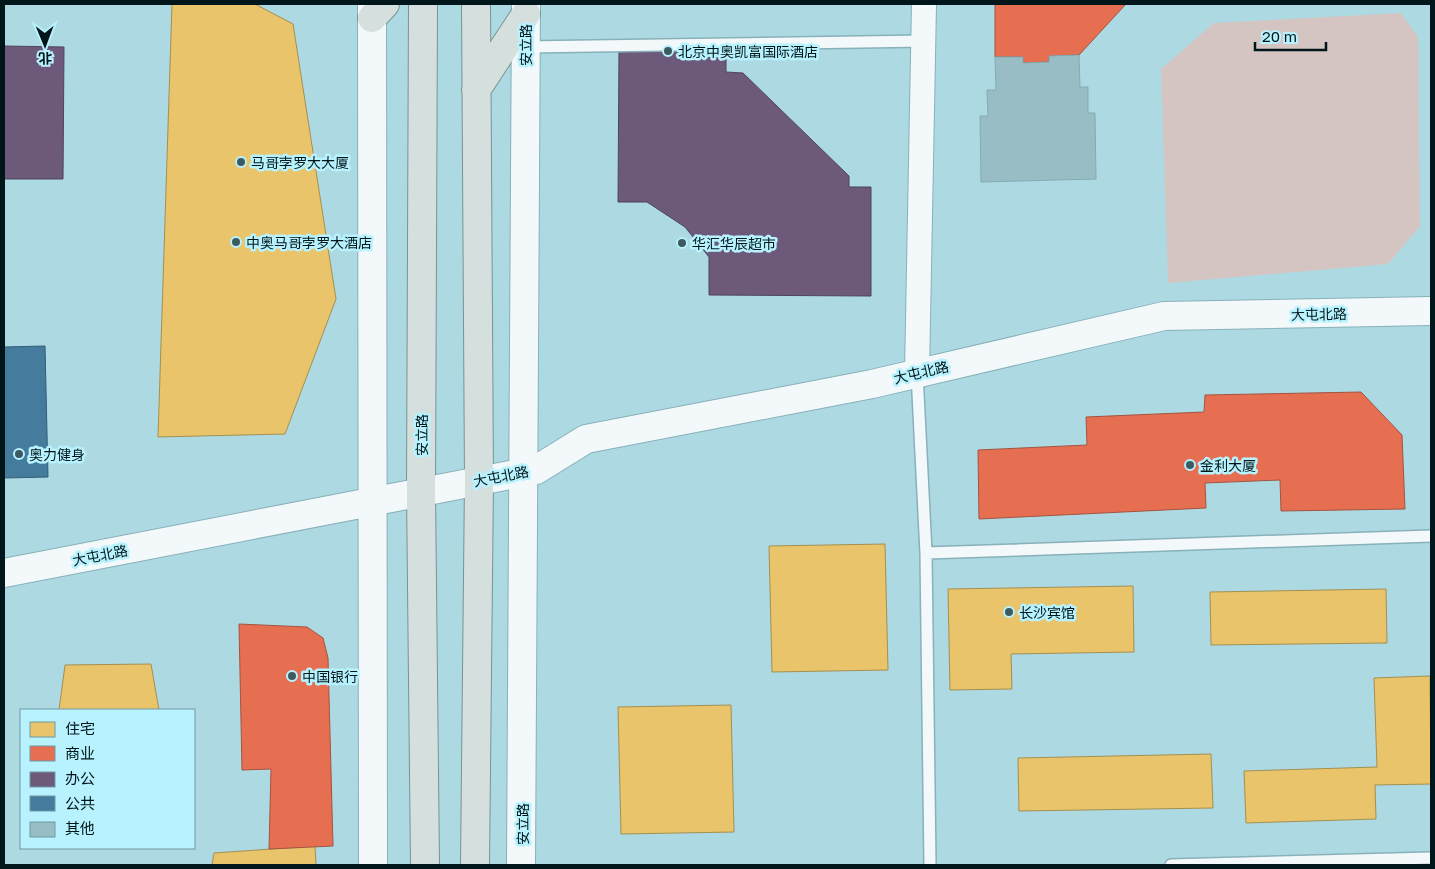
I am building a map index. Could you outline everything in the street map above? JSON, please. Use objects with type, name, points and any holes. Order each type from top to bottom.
[{"type":"main road","name":"安立路","points":[[422,4],[421,492],[425,865]]},
{"type":"main road","points":[[475,865],[479,481],[476,4]]},
{"type":"main road","points":[[476,90],[526,9]]},
{"type":"street","points":[[917,373],[925,41],[924,4]]},
{"type":"street","points":[[373,865],[376,8]]},
{"type":"street","name":"安立路","points":[[522,865],[526,9]]},
{"type":"street","name":"大屯北路","points":[[4,573],[536,470],[586,439],[917,373],[1164,316],[1431,311]]},
{"type":"lane","points":[[526,47],[925,41]]},
{"type":"lane","points":[[917,373],[926,553],[930,865]]},
{"type":"lane","points":[[926,553],[1431,536]]},
{"type":"lane","points":[[1171,865],[1431,858]]},
{"type":"shaded area","points":[[1401,13],[1418,37],[1420,226],[1388,264],[1168,283],[1161,69],[1214,23]]},
{"type":"building: 住宅","name":"马哥孛罗大大厦","points":[[172,4],[255,4],[293,24],[336,299],[285,434],[158,437]]},
{"type":"building: 住宅","points":[[885,544],[888,670],[772,672],[769,546]]},
{"type":"building: 住宅","points":[[1133,586],[1134,652],[1011,654],[1012,689],[950,690],[948,589]]},
{"type":"building: 住宅","points":[[1386,589],[1387,643],[1211,645],[1210,592]]},
{"type":"building: 住宅","points":[[151,664],[159,709],[59,709],[65,665]]},
{"type":"building: 住宅","points":[[1430,676],[1431,784],[1375,785],[1376,819],[1246,823],[1244,771],[1377,767],[1374,678]]},
{"type":"building: 住宅","points":[[731,705],[734,832],[621,834],[618,707]]},
{"type":"building: 住宅","points":[[1211,754],[1213,808],[1019,811],[1018,758]]},
{"type":"building: 住宅","points":[[315,846],[316,865],[212,865],[214,853]]},
{"type":"building: 商业","points":[[995,4],[1126,4],[1079,55],[1049,56],[1049,62],[1023,63],[1023,57],[995,57]]},
{"type":"building: 商业","name":"金利大厦","points":[[1361,392],[1402,435],[1405,509],[1281,511],[1280,480],[1205,483],[1206,508],[979,519],[978,450],[1087,445],[1086,417],[1204,412],[1205,395]]},
{"type":"building: 商业","points":[[239,624],[307,627],[323,638],[328,658],[333,846],[269,849],[271,769],[242,770]]},
{"type":"building: 办公","points":[[4,46],[64,47],[63,179],[4,179]]},
{"type":"building: 办公","points":[[619,48],[726,48],[726,72],[743,73],[849,176],[849,187],[871,187],[871,296],[709,295],[709,257],[685,227],[647,202],[618,202]]},
{"type":"building: 公共","points":[[45,346],[48,477],[4,478],[4,347]]},
{"type":"building: 其他","points":[[1079,55],[1080,87],[1088,87],[1088,113],[1095,113],[1096,179],[981,182],[980,116],[988,116],[987,90],[996,90],[995,57],[1023,57],[1023,63],[1049,62],[1049,56]]},
{"type":"place","name":"北京中奥凯富国际酒店","points":[[668,51]]},
{"type":"place","name":"马哥孛罗大大厦","points":[[241,162]]},
{"type":"place","name":"中奥马哥孛罗大酒店","points":[[236,242]]},
{"type":"place","name":"华汇华辰超市","points":[[682,243]]},
{"type":"place","name":"奥力健身","points":[[19,454]]},
{"type":"place","name":"金利大厦","points":[[1190,465]]},
{"type":"place","name":"长沙宾馆","points":[[1009,612]]},
{"type":"place","name":"中国银行","points":[[292,676]]}]
